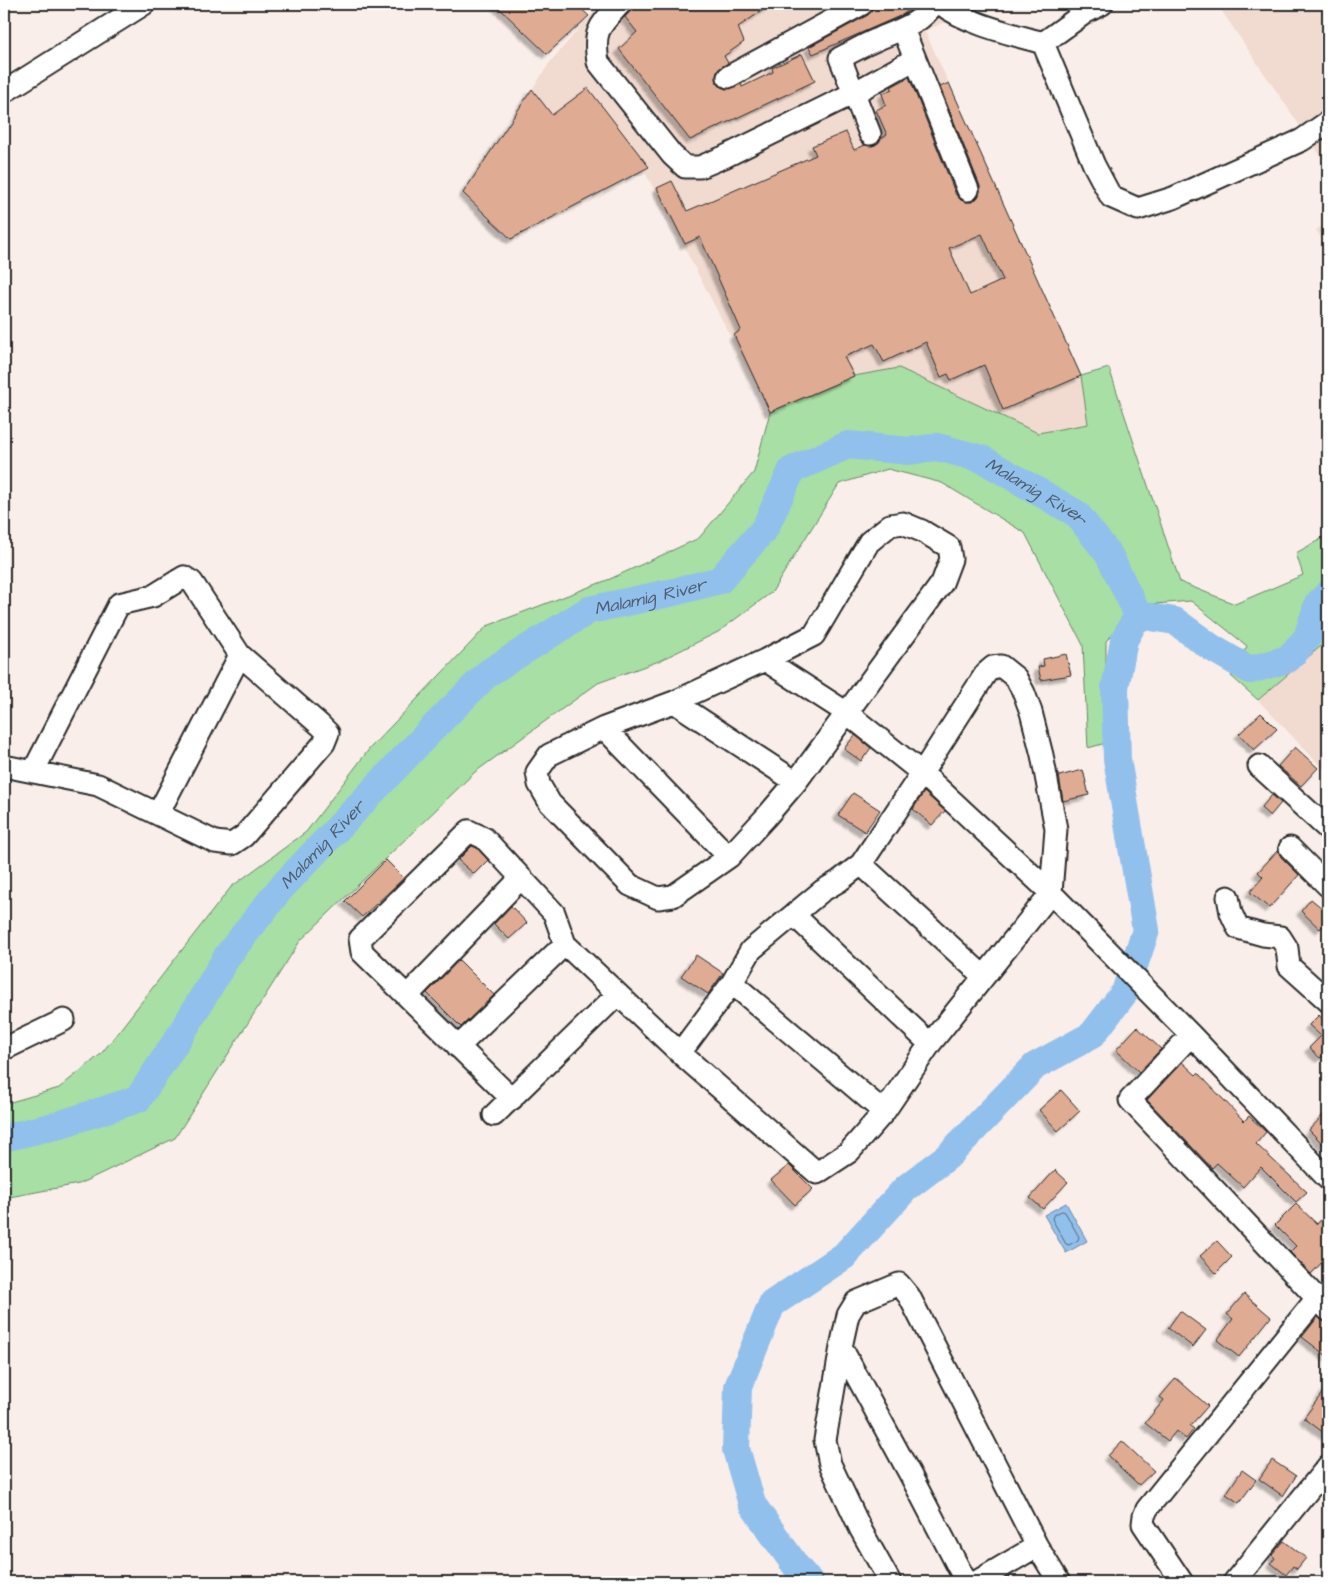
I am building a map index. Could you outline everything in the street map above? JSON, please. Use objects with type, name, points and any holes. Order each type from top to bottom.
[{"type":"street","points":[[4,92],[141,4]]},
{"type":"street","points":[[620,4],[599,26],[595,44],[598,62],[672,154],[685,167],[700,168],[854,93],[915,59]]},
{"type":"street","points":[[728,77],[862,4]]},
{"type":"street","points":[[870,134],[840,58],[903,29],[921,17],[933,4]]},
{"type":"street","points":[[941,4],[950,11],[994,29],[1043,43]]},
{"type":"street","points":[[1043,43],[1086,12],[1102,4]]},
{"type":"street","points":[[903,29],[968,190]]},
{"type":"street","points":[[1043,43],[1094,165],[1111,197],[1138,209],[1173,198],[1302,140],[1328,122]]},
{"type":"street","points":[[902,523],[922,531],[949,547],[951,559],[942,583],[796,782],[729,858],[673,896],[658,898],[630,884],[550,803],[539,784],[537,772],[548,755],[604,728],[674,702],[765,660],[814,635],[868,542],[890,525],[902,523]]},
{"type":"street","points":[[4,766],[33,772],[98,785],[215,842],[232,844],[244,836],[324,744],[328,734],[240,655],[192,582],[184,577],[152,596],[119,604],[33,772]]},
{"type":"street","points":[[158,814],[240,655]]},
{"type":"street","points":[[765,660],[847,714],[922,773],[1051,893],[1144,986],[1328,1179]]},
{"type":"street","points":[[512,1099],[362,952],[360,939],[470,831],[484,838],[554,913],[565,944],[617,995],[680,1052],[818,1173],[849,1152],[884,1112],[930,1044],[1051,893],[1056,829],[1042,755],[1031,712],[1016,678],[1001,666],[993,667],[986,673],[861,864],[822,891],[751,950],[732,982],[680,1052]]},
{"type":"street","points":[[674,702],[796,782]]},
{"type":"street","points":[[604,728],[729,858]]},
{"type":"street","points":[[1258,766],[1328,829]]},
{"type":"street","points":[[1290,848],[1328,886]]},
{"type":"street","points":[[861,864],[983,976]]},
{"type":"street","points":[[407,996],[520,878]]},
{"type":"street","points":[[1228,897],[1231,913],[1238,928],[1263,935],[1280,937],[1287,948],[1289,966],[1328,1001]]},
{"type":"street","points":[[794,915],[930,1044]]},
{"type":"street","points":[[458,1047],[565,944]]},
{"type":"street","points":[[732,982],[884,1112]]},
{"type":"street","points":[[494,1115],[617,995]]},
{"type":"street","points":[[4,1049],[64,1020]]},
{"type":"street","points":[[1182,1582],[1143,1524],[1147,1509],[1323,1304],[1130,1100],[1191,1035]]},
{"type":"street","points":[[890,1582],[861,1530],[830,1464],[825,1440],[848,1315],[856,1302],[899,1284],[909,1296],[1038,1546],[1059,1582]]},
{"type":"street","points":[[841,1347],[966,1582]]},
{"type":"street","points":[[1234,1582],[1328,1466]]},
{"type":"street","points":[[976,1582],[1038,1546]]},
{"type":"shaded area","points":[[601,4],[912,4],[916,9],[952,19],[925,31],[1081,376],[1088,424],[1038,433],[899,368],[854,376],[770,412],[644,170],[511,239],[463,193],[551,61]]},
{"type":"shaded area","points":[[1217,4],[1328,4],[1328,167]]},
{"type":"shaded area","points":[[1328,222],[1328,247],[1316,230]]},
{"type":"shaded area","points":[[1328,640],[1328,774],[1258,700]]},
{"type":"green space","points":[[899,368],[1038,433],[1088,424],[1081,376],[1109,368],[1180,582],[1235,604],[1303,575],[1296,553],[1328,535],[1328,640],[1258,700],[1231,676],[1247,646],[1191,601],[1143,605],[1106,641],[1106,743],[1088,748],[1083,645],[1025,533],[942,483],[888,469],[839,484],[772,592],[718,632],[659,661],[598,683],[475,772],[300,941],[175,1138],[79,1184],[4,1198],[4,1104],[59,1088],[101,1054],[231,887],[306,832],[370,748],[487,626],[610,579],[699,538],[754,472],[770,412],[854,376]]},
{"type":"water","points":[[1066,1203],[1087,1241],[1066,1253],[1044,1215]]},
{"type":"building","points":[[495,4],[576,4],[589,16],[547,54]]},
{"type":"building","points":[[637,4],[772,4],[738,27],[744,42],[724,56],[728,63],[717,71],[717,83],[727,89],[741,84],[742,87],[773,72],[772,68],[802,54],[815,81],[690,140],[619,49],[637,32],[625,17]]},
{"type":"building","points":[[881,4],[918,4],[902,15],[813,54],[809,47],[868,15],[874,7]]},
{"type":"building","points":[[909,77],[956,195],[961,200],[972,202],[978,197],[980,186],[940,87],[949,83],[1081,376],[1003,410],[984,365],[951,380],[948,374],[941,377],[926,342],[884,362],[874,344],[844,357],[854,376],[770,412],[734,335],[741,330],[700,237],[685,244],[657,188],[672,181],[687,211],[816,155],[812,146],[846,132],[854,150],[865,145],[875,145],[887,135],[876,110],[886,105],[882,94],[892,89],[891,87]],"holes":[[[982,234],[1003,280],[970,295],[949,248]]]},
{"type":"building","points":[[588,88],[649,167],[511,239],[463,193],[532,89],[552,115]]},
{"type":"building","points":[[1066,654],[1071,675],[1041,680],[1038,667],[1044,666],[1043,659]]},
{"type":"building","points":[[1261,713],[1277,729],[1254,750],[1239,734]]},
{"type":"building","points":[[855,735],[871,748],[861,761],[844,749]]},
{"type":"building","points":[[1295,747],[1318,768],[1301,786],[1278,766]]},
{"type":"building","points":[[1083,770],[1089,795],[1063,801],[1059,776]]},
{"type":"building","points":[[924,792],[945,811],[932,825],[913,809]]},
{"type":"building","points":[[853,793],[880,810],[865,832],[838,815]]},
{"type":"building","points":[[1272,795],[1281,803],[1270,816],[1261,808]]},
{"type":"building","points":[[472,846],[477,848],[488,860],[474,874],[458,860]]},
{"type":"building","points":[[1278,850],[1281,857],[1299,875],[1269,908],[1250,892],[1263,877],[1258,872]]},
{"type":"building","points":[[386,860],[404,878],[362,917],[345,901]]},
{"type":"building","points":[[1311,899],[1328,913],[1328,921],[1320,929],[1301,911]]},
{"type":"building","points":[[511,906],[527,923],[509,939],[494,924]]},
{"type":"building","points":[[696,955],[723,973],[708,994],[681,976]]},
{"type":"building","points":[[459,960],[494,995],[461,1027],[427,993]]},
{"type":"building","points":[[1319,1015],[1328,1025],[1328,1053],[1320,1058],[1309,1048],[1321,1036],[1309,1025]]},
{"type":"building","points":[[1137,1027],[1161,1049],[1139,1072],[1116,1050]]},
{"type":"building","points":[[1182,1062],[1196,1075],[1198,1073],[1244,1121],[1249,1116],[1266,1132],[1256,1144],[1307,1192],[1296,1202],[1261,1167],[1243,1187],[1217,1163],[1212,1168],[1147,1100]]},
{"type":"building","points":[[1061,1090],[1080,1111],[1058,1131],[1039,1110]]},
{"type":"building","points":[[1328,1110],[1328,1149],[1309,1130]]},
{"type":"building","points":[[789,1165],[813,1189],[795,1205],[771,1180]]},
{"type":"building","points":[[1055,1170],[1068,1182],[1043,1209],[1030,1198]]},
{"type":"building","points":[[1296,1204],[1317,1224],[1328,1213],[1328,1256],[1311,1274],[1290,1252],[1296,1246],[1275,1225]]},
{"type":"building","points":[[1217,1241],[1232,1257],[1216,1273],[1200,1256]]},
{"type":"building","points":[[1244,1294],[1271,1317],[1239,1357],[1217,1340],[1233,1319],[1227,1314]]},
{"type":"building","points":[[1180,1311],[1206,1330],[1193,1347],[1168,1328]]},
{"type":"building","points":[[1318,1317],[1324,1322],[1328,1322],[1328,1357],[1302,1337]]},
{"type":"building","points":[[1176,1378],[1208,1406],[1190,1426],[1194,1429],[1186,1439],[1176,1431],[1168,1441],[1145,1423],[1164,1400],[1160,1397]]},
{"type":"building","points":[[1328,1385],[1328,1436],[1304,1418]]},
{"type":"building","points":[[1122,1441],[1154,1471],[1139,1485],[1108,1456]]},
{"type":"building","points":[[1272,1460],[1296,1476],[1283,1496],[1259,1479]]},
{"type":"building","points":[[1242,1470],[1256,1480],[1239,1503],[1226,1494]]},
{"type":"building","points":[[1284,1541],[1306,1558],[1297,1569],[1293,1566],[1286,1575],[1271,1563],[1275,1558],[1272,1555]]},
{"type":"waterway","name":"Malamig River","points":[[4,1138],[58,1125],[138,1099],[181,1034],[228,955],[280,889],[431,730],[488,673],[589,610],[720,580],[765,528],[792,470],[848,445],[909,451],[937,447],[982,459],[1077,514],[1109,555],[1138,615]]},
{"type":"waterway","name":"Malamig River","points":[[1138,615],[1175,621],[1212,648],[1250,670],[1288,659],[1307,638],[1318,604],[1328,594]]},
{"type":"waterway","points":[[810,1582],[798,1569],[752,1504],[736,1449],[738,1387],[772,1304],[844,1256],[906,1188],[948,1156],[1035,1066],[1092,1035],[1125,992],[1146,930],[1117,759],[1115,688],[1124,640],[1138,615]]}]
